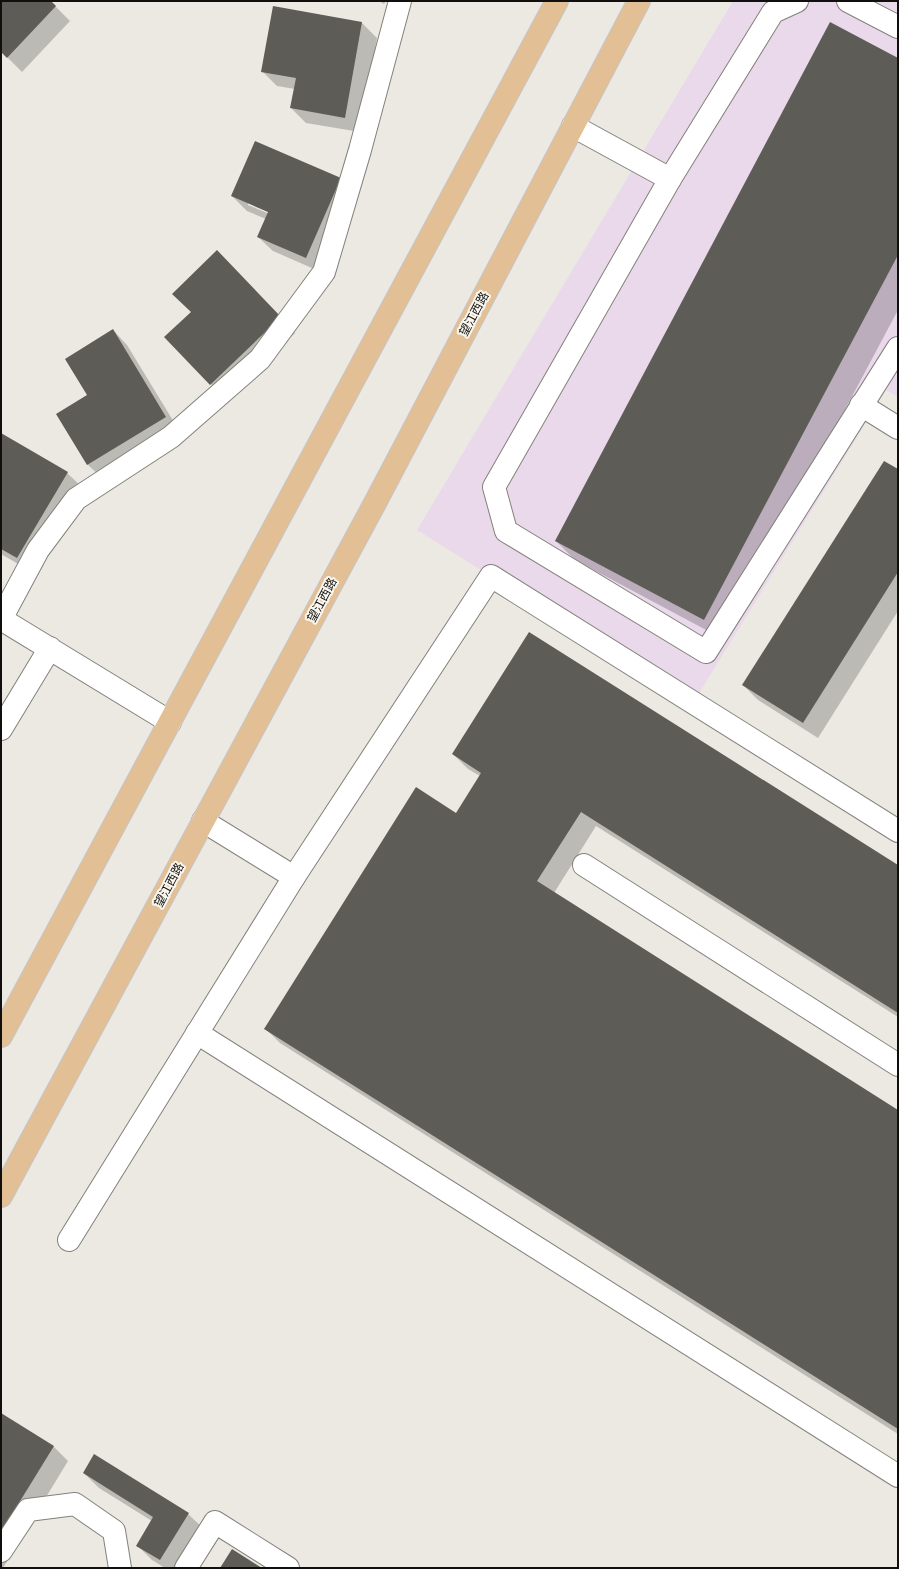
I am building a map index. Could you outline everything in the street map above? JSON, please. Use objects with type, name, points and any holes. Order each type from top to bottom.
[{"type":"main road","points":[[1,1036],[557,1]]},
{"type":"main road","name":"望江西路","points":[[1,1196],[375,503],[639,1]]},
{"type":"street","points":[[170,722],[1,619],[38,550],[76,499],[171,437],[260,359],[324,272],[360,150],[400,1]]},
{"type":"street","points":[[797,1],[773,12],[670,179],[494,487],[506,531],[706,652],[898,348]]},
{"type":"street","points":[[848,1],[898,27]]},
{"type":"street","points":[[573,126],[670,179]]},
{"type":"street","points":[[861,406],[898,428]]},
{"type":"street","points":[[68,1240],[294,877],[491,576],[898,831]]},
{"type":"street","points":[[1,729],[50,648]]},
{"type":"street","points":[[203,821],[294,877]]},
{"type":"street","points":[[584,866],[898,1064]]},
{"type":"street","points":[[197,1033],[898,1476]]},
{"type":"street","points":[[1,1551],[28,1510],[75,1504],[114,1531],[120,1568]]},
{"type":"street","points":[[186,1568],[215,1522],[288,1568]]},
{"type":"shaded area","points":[[733,1],[898,1],[898,397],[886,390],[693,703],[417,530]]},
{"type":"building","points":[[1,1],[51,1],[56,6],[7,58],[1,52]]},
{"type":"building","points":[[273,6],[362,22],[345,118],[290,108],[296,78],[261,72]]},
{"type":"building","points":[[830,22],[898,58],[898,255],[704,620],[555,541]]},
{"type":"building","points":[[255,141],[341,178],[306,258],[257,237],[268,212],[231,196]]},
{"type":"building","points":[[217,250],[281,317],[210,385],[164,337],[191,312],[172,294]]},
{"type":"building","points":[[113,329],[166,417],[87,465],[56,414],[87,395],[65,359]]},
{"type":"building","points":[[1,433],[68,472],[17,558],[1,549]]},
{"type":"building","points":[[884,461],[898,469],[898,572],[803,723],[742,685]]},
{"type":"building","points":[[529,632],[898,865],[898,1013],[581,812],[537,881],[898,1110],[898,1429],[264,1029],[416,787],[456,813],[481,773],[452,754]]},
{"type":"building","points":[[1,1413],[54,1446],[1,1532]]},
{"type":"building","points":[[94,1454],[189,1513],[160,1560],[136,1546],[153,1517],[83,1473]]},
{"type":"building","points":[[232,1549],[262,1568],[220,1568]]}]
